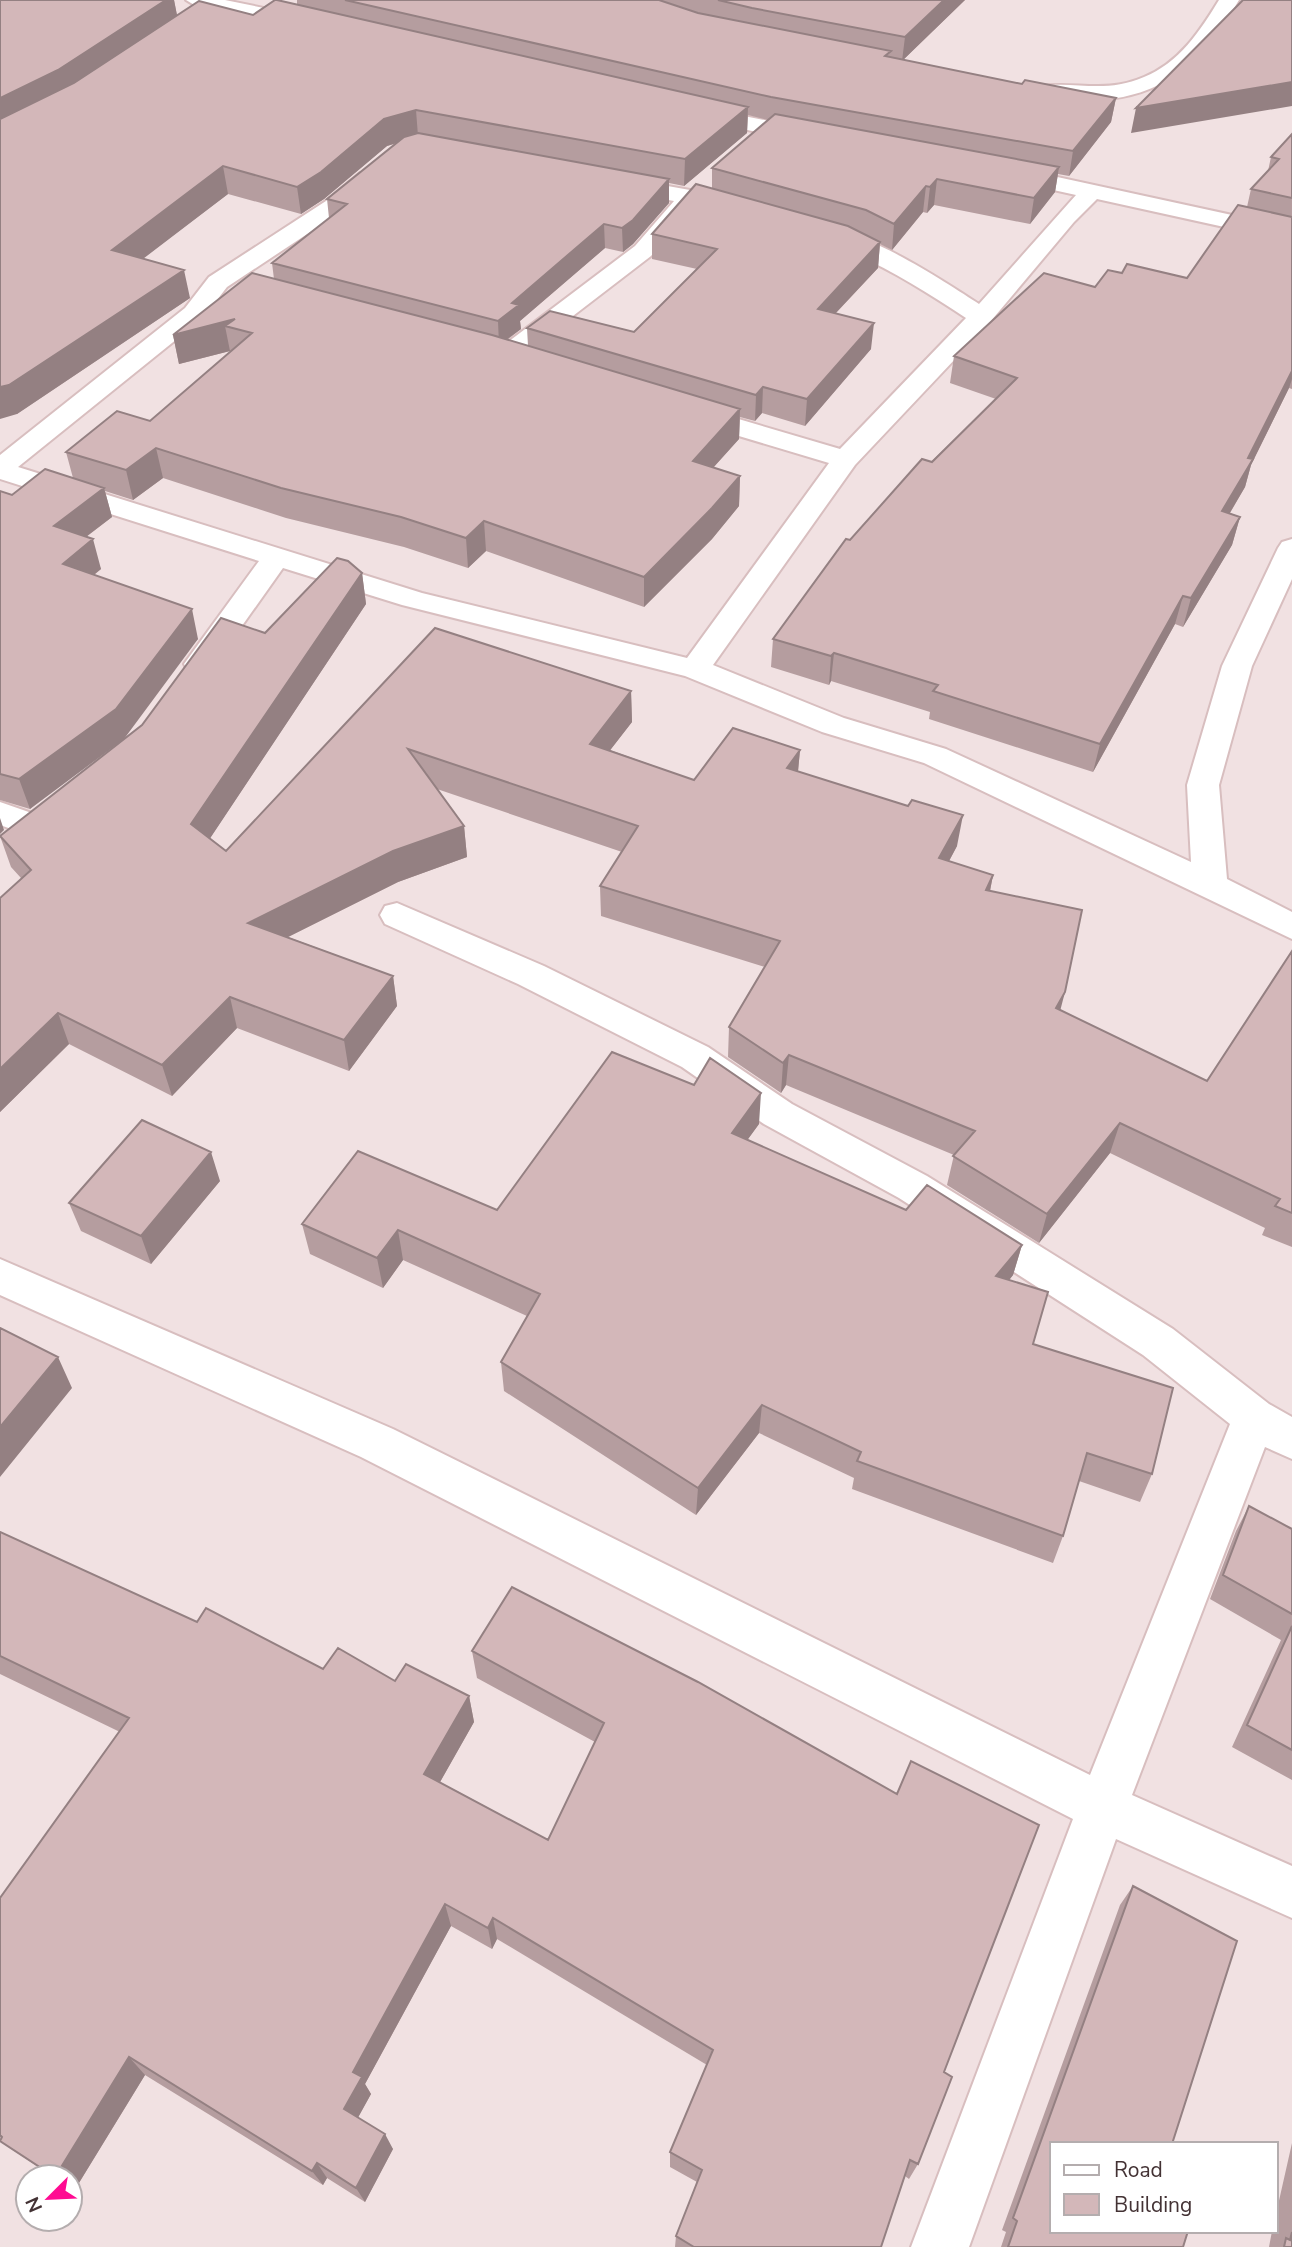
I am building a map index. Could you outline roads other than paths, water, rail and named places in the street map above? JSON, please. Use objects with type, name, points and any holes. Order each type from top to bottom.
[{"type":"street","points":[[1024,90],[1119,93],[1160,80],[1215,26],[1229,0]]},
{"type":"street","points":[[209,7],[331,27]]},
{"type":"street","points":[[674,107],[834,141]]},
{"type":"street","points":[[749,146],[769,129]]},
{"type":"street","points":[[0,469],[194,313],[219,282],[334,206],[386,162]]},
{"type":"street","points":[[992,171],[1094,190],[1292,235]]},
{"type":"street","points":[[600,180],[690,197],[754,215]]},
{"type":"street","points":[[504,357],[643,251],[690,197],[709,180]]},
{"type":"street","points":[[695,669],[845,458],[981,317],[1066,217],[1094,190]]},
{"type":"street","points":[[804,229],[855,244],[915,274],[981,317]]},
{"type":"street","points":[[219,282],[245,289]]},
{"type":"street","points":[[458,344],[530,365]]},
{"type":"street","points":[[661,404],[845,458]]},
{"type":"street","points":[[0,469],[412,599],[695,669],[833,725],[935,756],[1210,885],[1292,927]]},
{"type":"street","points":[[1210,885],[1203,785],[1237,666],[1292,548]]},
{"type":"street","points":[[178,692],[276,558]]},
{"type":"street","points":[[0,813],[44,818],[9,848]]},
{"type":"street","points":[[397,915],[531,975],[695,1057],[778,1114],[913,1187],[1158,1342],[1273,1429],[1102,1807],[940,2247]]},
{"type":"street","points":[[0,1276],[377,1443],[1102,1807],[1292,1892]]}]
